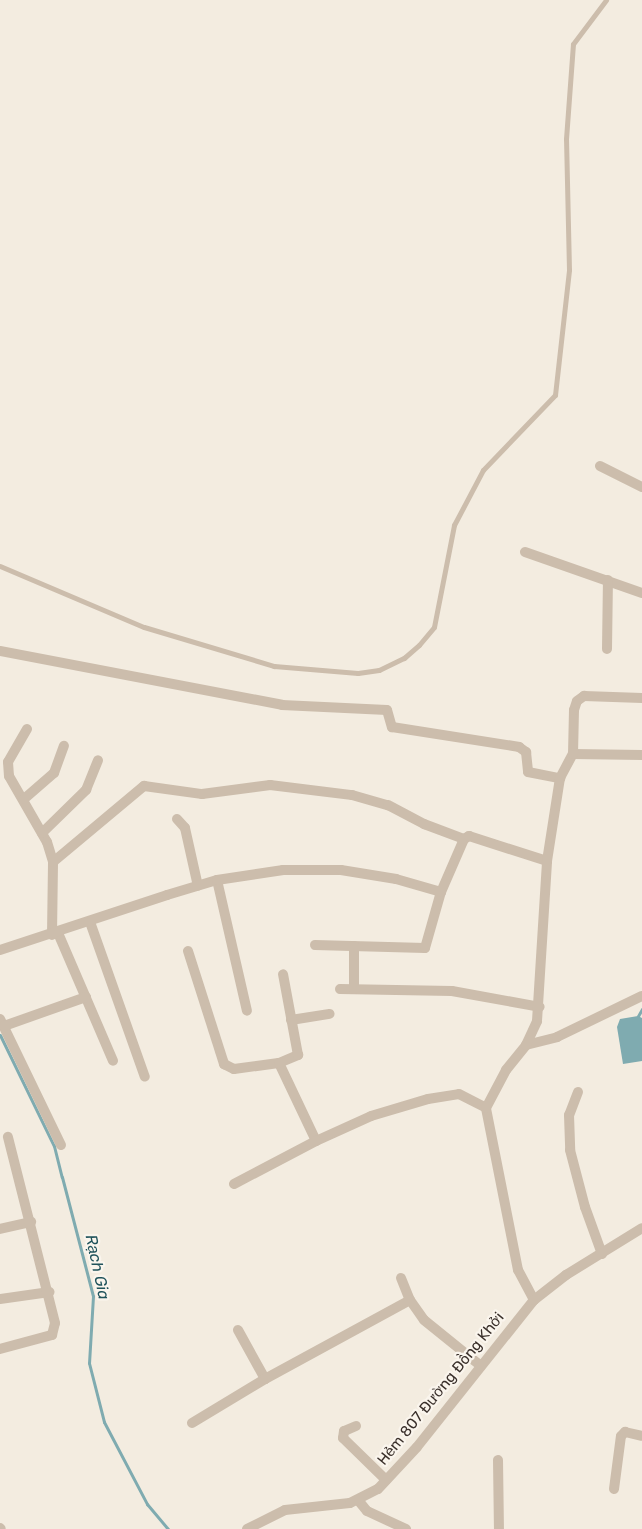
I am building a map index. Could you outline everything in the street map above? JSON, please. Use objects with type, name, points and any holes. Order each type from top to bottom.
[{"type":"street","points":[[600,466],[642,487]]},
{"type":"street","points":[[525,552],[642,593]]},
{"type":"street","points":[[606,649],[608,580]]},
{"type":"street","points":[[0,652],[282,705],[387,710],[392,727],[519,747],[526,752],[528,772],[560,778]]},
{"type":"street","points":[[534,1300],[518,1270],[486,1108],[506,1070],[526,1045],[540,1006],[547,861],[560,778],[573,754],[574,710],[577,701],[584,696],[642,698]]},
{"type":"street","points":[[27,729],[8,762],[4,778],[24,799],[42,833],[53,862],[55,934],[86,997],[113,1060]]},
{"type":"street","points":[[24,799],[54,773],[64,746]]},
{"type":"street","points":[[573,754],[642,755]]},
{"type":"street","points":[[42,833],[86,790],[98,760]]},
{"type":"street","points":[[53,862],[144,786],[202,794],[270,785],[352,795],[388,805],[424,824],[464,839],[475,836],[547,861]]},
{"type":"street","points":[[177,819],[185,828],[198,886]]},
{"type":"street","points":[[315,945],[428,947],[441,892],[464,839]]},
{"type":"street","points":[[0,950],[55,934],[218,880],[283,870],[341,870],[396,880],[441,892]]},
{"type":"street","points":[[218,880],[247,1011]]},
{"type":"street","points":[[90,922],[145,1077]]},
{"type":"street","points":[[354,946],[354,989]]},
{"type":"street","points":[[188,951],[224,1064],[234,1069],[279,1063],[298,1055],[283,974]]},
{"type":"street","points":[[340,989],[452,991],[540,1006]]},
{"type":"street","points":[[526,1045],[557,1037],[642,996]]},
{"type":"street","points":[[61,1145],[2,1022],[86,997]]},
{"type":"street","points":[[291,1020],[330,1014]]},
{"type":"street","points":[[279,1063],[316,1141]]},
{"type":"street","points":[[578,1092],[569,1114],[570,1150],[585,1207],[602,1254]]},
{"type":"street","points":[[234,1184],[316,1141],[371,1116],[428,1098],[459,1094],[486,1108]]},
{"type":"street","points":[[0,1349],[52,1335],[56,1324],[50,1292],[8,1137]]},
{"type":"street","points":[[0,1229],[31,1222]]},
{"type":"street","name":"Hẻm 807 Đường Đồng Khởi","points":[[247,1529],[285,1510],[358,1500],[378,1489],[534,1300],[566,1275],[642,1228]]},
{"type":"street","points":[[402,1278],[410,1300],[430,1326],[481,1366]]},
{"type":"street","points":[[0,1299],[50,1292]]},
{"type":"street","points":[[192,1423],[265,1379],[410,1300]]},
{"type":"street","points":[[238,1330],[265,1379]]},
{"type":"street","points":[[356,1426],[344,1431],[343,1438],[386,1480]]},
{"type":"street","points":[[614,1488],[621,1436],[625,1432],[642,1436]]},
{"type":"street","points":[[498,1460],[499,1529]]},
{"type":"street","points":[[358,1500],[367,1511],[406,1529]]},
{"type":"lane","points":[[0,566],[144,628],[274,666],[358,673],[379,670],[404,658],[419,645],[434,627],[454,526],[483,470],[555,395],[569,270],[566,139],[572,44],[606,0]]},
{"type":"water","points":[[638,1016],[642,1018],[642,1061],[623,1064],[617,1027],[620,1019]]},
{"type":"waterway","points":[[638,1016],[642,1009]]},
{"type":"waterway","name":"Rạch Gia","points":[[0,1035],[54,1146],[93,1296],[89,1363],[104,1422],[147,1504],[168,1529]]}]
